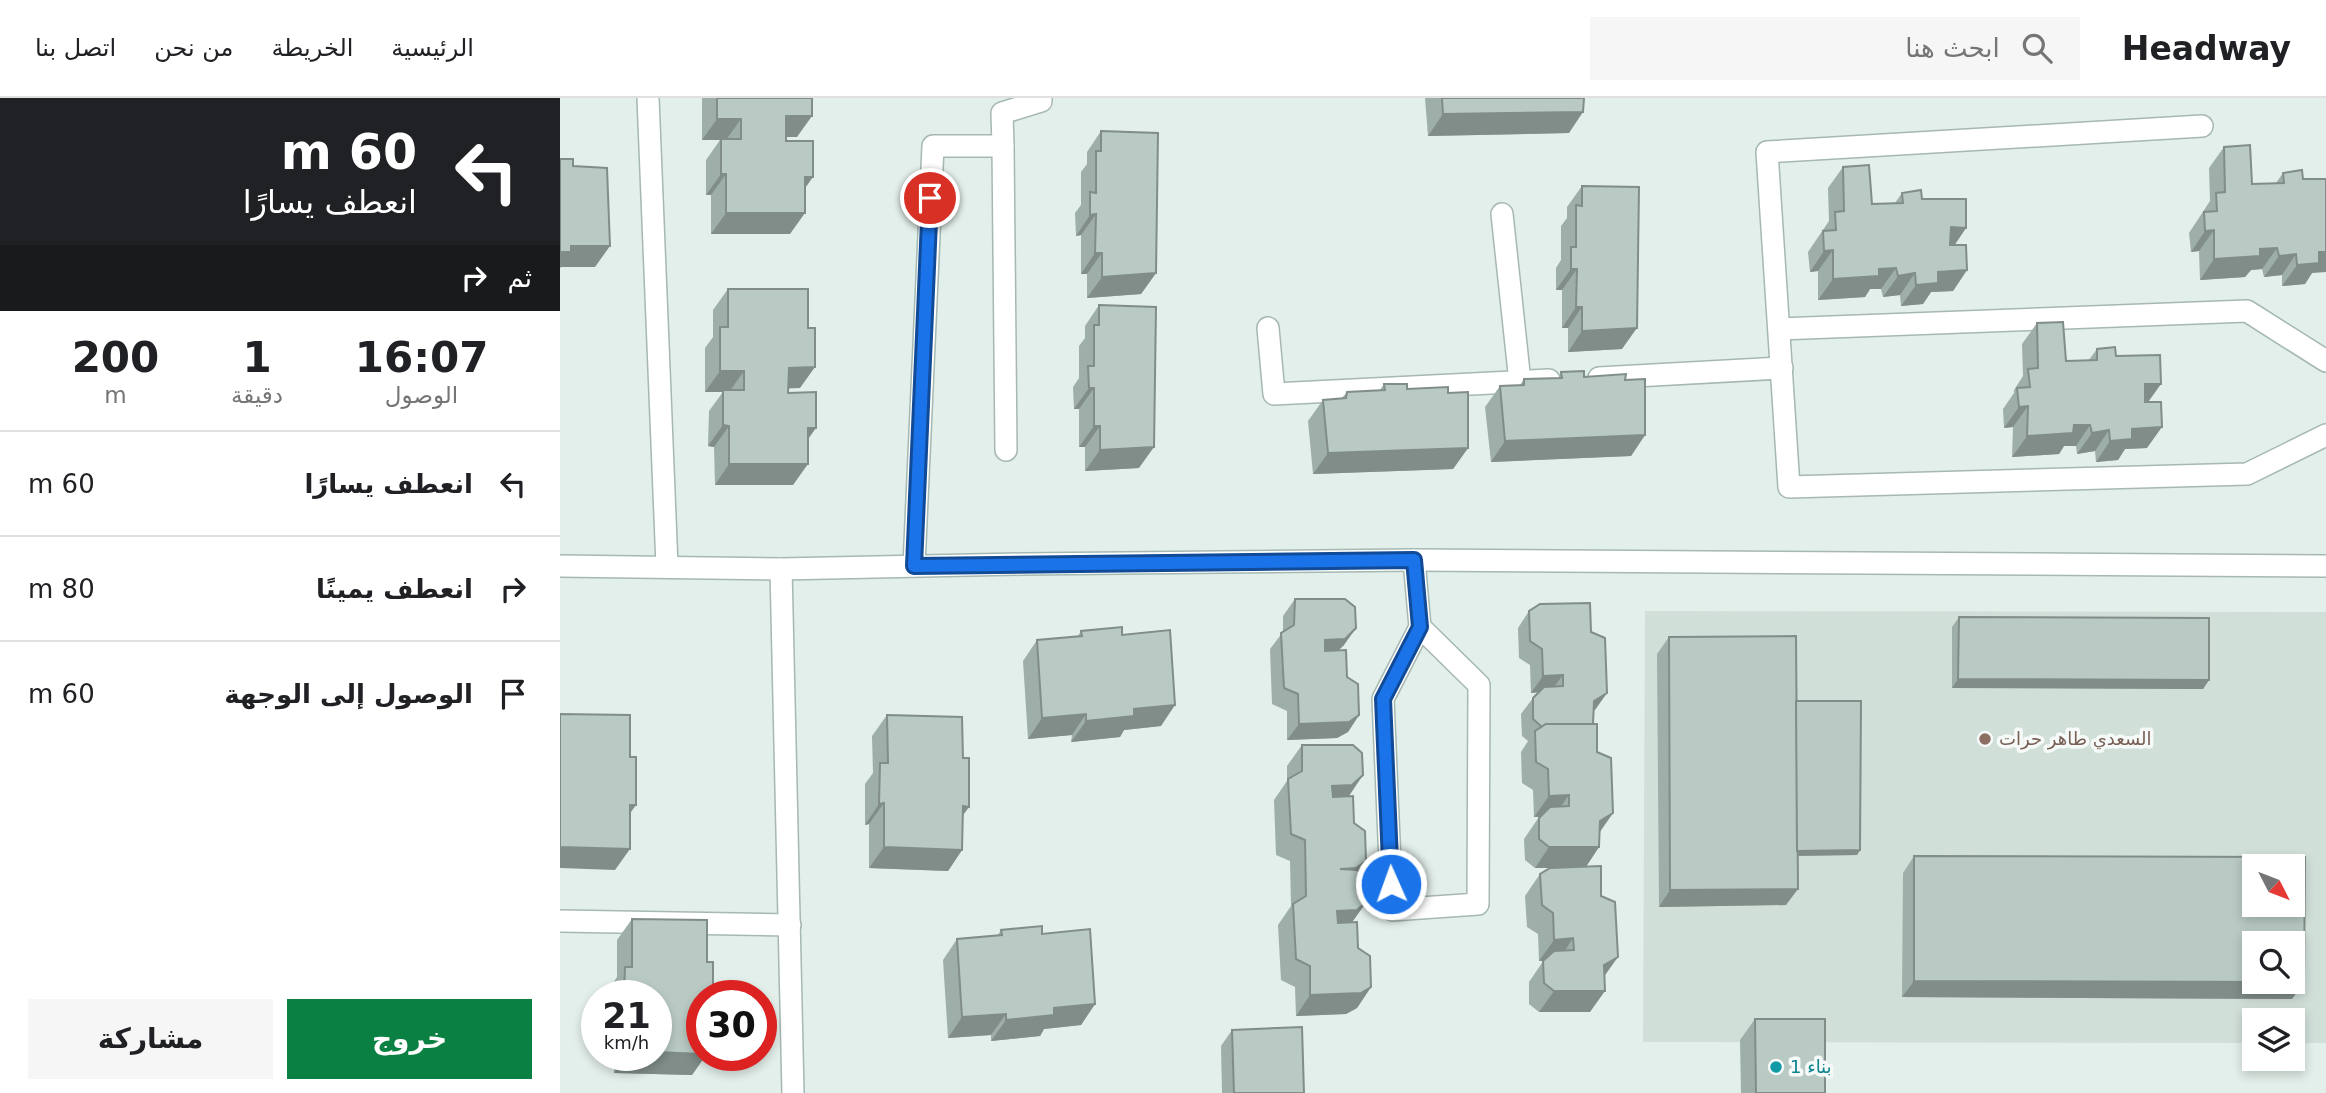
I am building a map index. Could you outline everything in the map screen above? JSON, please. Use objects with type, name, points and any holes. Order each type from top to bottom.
[{"type":"street","points":[[648,98],[667,566]]},
{"type":"street","points":[[1006,450],[1002,113],[1041,101],[1041,98]]},
{"type":"street","points":[[2202,125],[1767,152],[1789,487],[2247,474],[2326,435]]},
{"type":"street","points":[[914,566],[933,146],[1003,146]]},
{"type":"street","points":[[1502,214],[1520,382]]},
{"type":"street","points":[[1779,329],[2247,311],[2326,361]]},
{"type":"street","points":[[1268,328],[1274,394],[1782,368]]},
{"type":"street","points":[[560,566],[781,569],[1414,560],[2326,566]]},
{"type":"street","points":[[1414,560],[1420,627],[1383,699],[1392,910],[1478,904],[1479,685],[1420,627]]},
{"type":"street","points":[[781,569],[793,1093]]},
{"type":"street","points":[[560,921],[790,926]]},
{"type":"shaded area","name":"السعدي طاهر حرات","points":[[1645,611],[2326,612],[2326,1043],[2305,1043],[2305,1008],[2242,1008],[2242,1043],[1643,1042]]},
{"type":"building","points":[[717,98],[812,98],[812,116],[786,116],[786,141],[813,141],[813,177],[805,177],[805,213],[726,213],[726,174],[721,174],[721,139],[741,139],[741,119],[717,119]]},
{"type":"building","points":[[1442,98],[1584,98],[1583,112],[1443,114]]},
{"type":"building","points":[[1101,131],[1158,133],[1156,273],[1102,277],[1102,253],[1095,253],[1096,214],[1090,215],[1090,192],[1096,193],[1096,151],[1101,151]]},
{"type":"building","points":[[2250,145],[2252,184],[2284,183],[2283,173],[2302,170],[2303,179],[2326,179],[2326,252],[2319,252],[2319,263],[2297,265],[2296,254],[2279,256],[2277,248],[2260,249],[2260,256],[2214,259],[2214,230],[2205,231],[2204,212],[2217,211],[2216,193],[2225,192],[2224,147]]},
{"type":"building","points":[[560,159],[573,159],[573,166],[607,168],[610,246],[571,246],[571,252],[560,252]]},
{"type":"building","points":[[1869,165],[1872,204],[1903,203],[1902,193],[1921,190],[1922,199],[1966,199],[1966,228],[1951,227],[1950,245],[1966,245],[1967,270],[1938,272],[1938,283],[1916,285],[1915,273],[1898,276],[1896,268],[1879,269],[1879,276],[1833,279],[1833,250],[1824,251],[1823,231],[1836,230],[1835,212],[1844,211],[1843,167]]},
{"type":"building","points":[[1582,186],[1639,187],[1637,328],[1582,331],[1582,307],[1576,307],[1577,269],[1571,269],[1571,247],[1576,247],[1576,205],[1582,206]]},
{"type":"building","points":[[728,289],[808,289],[808,328],[815,328],[815,367],[789,368],[788,393],[816,392],[816,428],[808,428],[808,464],[729,464],[729,426],[723,425],[723,390],[744,390],[744,371],[720,371],[720,327],[728,327]]},
{"type":"building","points":[[1099,305],[1156,307],[1154,447],[1100,450],[1100,426],[1094,426],[1094,388],[1089,388],[1088,366],[1094,366],[1094,325],[1099,325]]},
{"type":"building","points":[[2063,322],[2066,361],[2097,360],[2097,349],[2115,347],[2116,356],[2160,355],[2161,384],[2145,384],[2145,402],[2161,402],[2162,427],[2132,429],[2132,439],[2110,441],[2109,430],[2092,433],[2090,425],[2074,425],[2073,433],[2027,436],[2028,406],[2019,407],[2017,388],[2030,387],[2028,369],[2038,368],[2037,323]]},
{"type":"building","points":[[1584,371],[1584,377],[1626,374],[1625,380],[1645,379],[1645,435],[1505,441],[1500,386],[1524,385],[1524,379],[1562,378],[1561,372]]},
{"type":"building","points":[[1384,384],[1407,384],[1407,389],[1448,387],[1448,393],[1468,392],[1468,448],[1328,453],[1323,400],[1346,398],[1347,392],[1385,390]]},
{"type":"building","points":[[1295,599],[1345,599],[1355,607],[1356,628],[1345,639],[1325,640],[1325,651],[1346,650],[1347,677],[1358,684],[1359,715],[1349,722],[1299,724],[1298,694],[1284,688],[1281,633],[1294,625]]},
{"type":"building","points":[[1590,603],[1591,632],[1605,638],[1607,693],[1594,701],[1593,724],[1546,724],[1542,727],[1533,719],[1533,698],[1544,687],[1563,686],[1563,675],[1543,676],[1542,649],[1530,641],[1529,611],[1540,604]]},
{"type":"building","points":[[1959,617],[2209,618],[2209,680],[1958,679]]},
{"type":"building","points":[[1122,627],[1122,635],[1170,630],[1175,705],[1134,709],[1134,716],[1086,721],[1086,714],[1042,718],[1037,640],[1082,636],[1081,631]]},
{"type":"building","points":[[1796,636],[1798,889],[1670,890],[1669,637]]},
{"type":"building","points":[[1796,701],[1861,701],[1860,850],[1797,851]]},
{"type":"building","points":[[560,714],[630,715],[630,757],[636,757],[636,805],[630,805],[630,849],[560,847]]},
{"type":"building","points":[[887,715],[962,717],[963,758],[969,758],[969,807],[963,806],[962,850],[884,847],[884,803],[879,804],[880,763],[888,763]]},
{"type":"building","points":[[1546,724],[1597,724],[1597,752],[1611,758],[1613,813],[1600,821],[1599,847],[1549,847],[1539,839],[1539,818],[1550,807],[1569,806],[1569,795],[1549,796],[1548,769],[1536,762],[1535,731]]},
{"type":"building","points":[[1302,745],[1353,745],[1362,753],[1363,775],[1352,785],[1332,786],[1333,797],[1353,796],[1354,823],[1365,831],[1366,861],[1356,868],[1340,869],[1357,870],[1367,878],[1368,900],[1357,910],[1337,911],[1338,923],[1357,922],[1358,948],[1370,956],[1371,987],[1361,993],[1310,995],[1310,966],[1296,959],[1293,904],[1306,896],[1305,840],[1291,834],[1288,779],[1302,771]]},
{"type":"building","points":[[1914,856],[2242,857],[2242,917],[2305,917],[2304,931],[2242,931],[2242,982],[1914,981]]},
{"type":"building","points":[[1601,866],[1601,896],[1615,902],[1618,957],[1604,965],[1605,991],[1554,991],[1544,983],[1543,961],[1554,951],[1574,950],[1573,938],[1554,940],[1553,913],[1542,905],[1540,874],[1550,868]]},
{"type":"building","points":[[632,919],[707,920],[707,962],[713,962],[713,980],[686,980],[686,1053],[672,1053],[672,980],[625,980],[625,967],[632,967]]},
{"type":"building","points":[[1042,926],[1042,934],[1090,929],[1095,1004],[1054,1008],[1054,1015],[1006,1020],[1006,1014],[962,1017],[957,939],[1002,935],[1001,930]]},
{"type":"building","points":[[1755,1019],[1825,1019],[1825,1093],[1756,1093]]},
{"type":"building","points":[[1302,1027],[1304,1093],[1234,1093],[1232,1030]]},
{"type":"place","name":"السعدي طاهر حرات","points":[[1985,739]]},
{"type":"place","name":"بناء 1","points":[[1776,1067]]},
{"type":"route","points":[[930,198],[914,566],[1414,560],[1420,627],[1383,699],[1391,884]]}]
